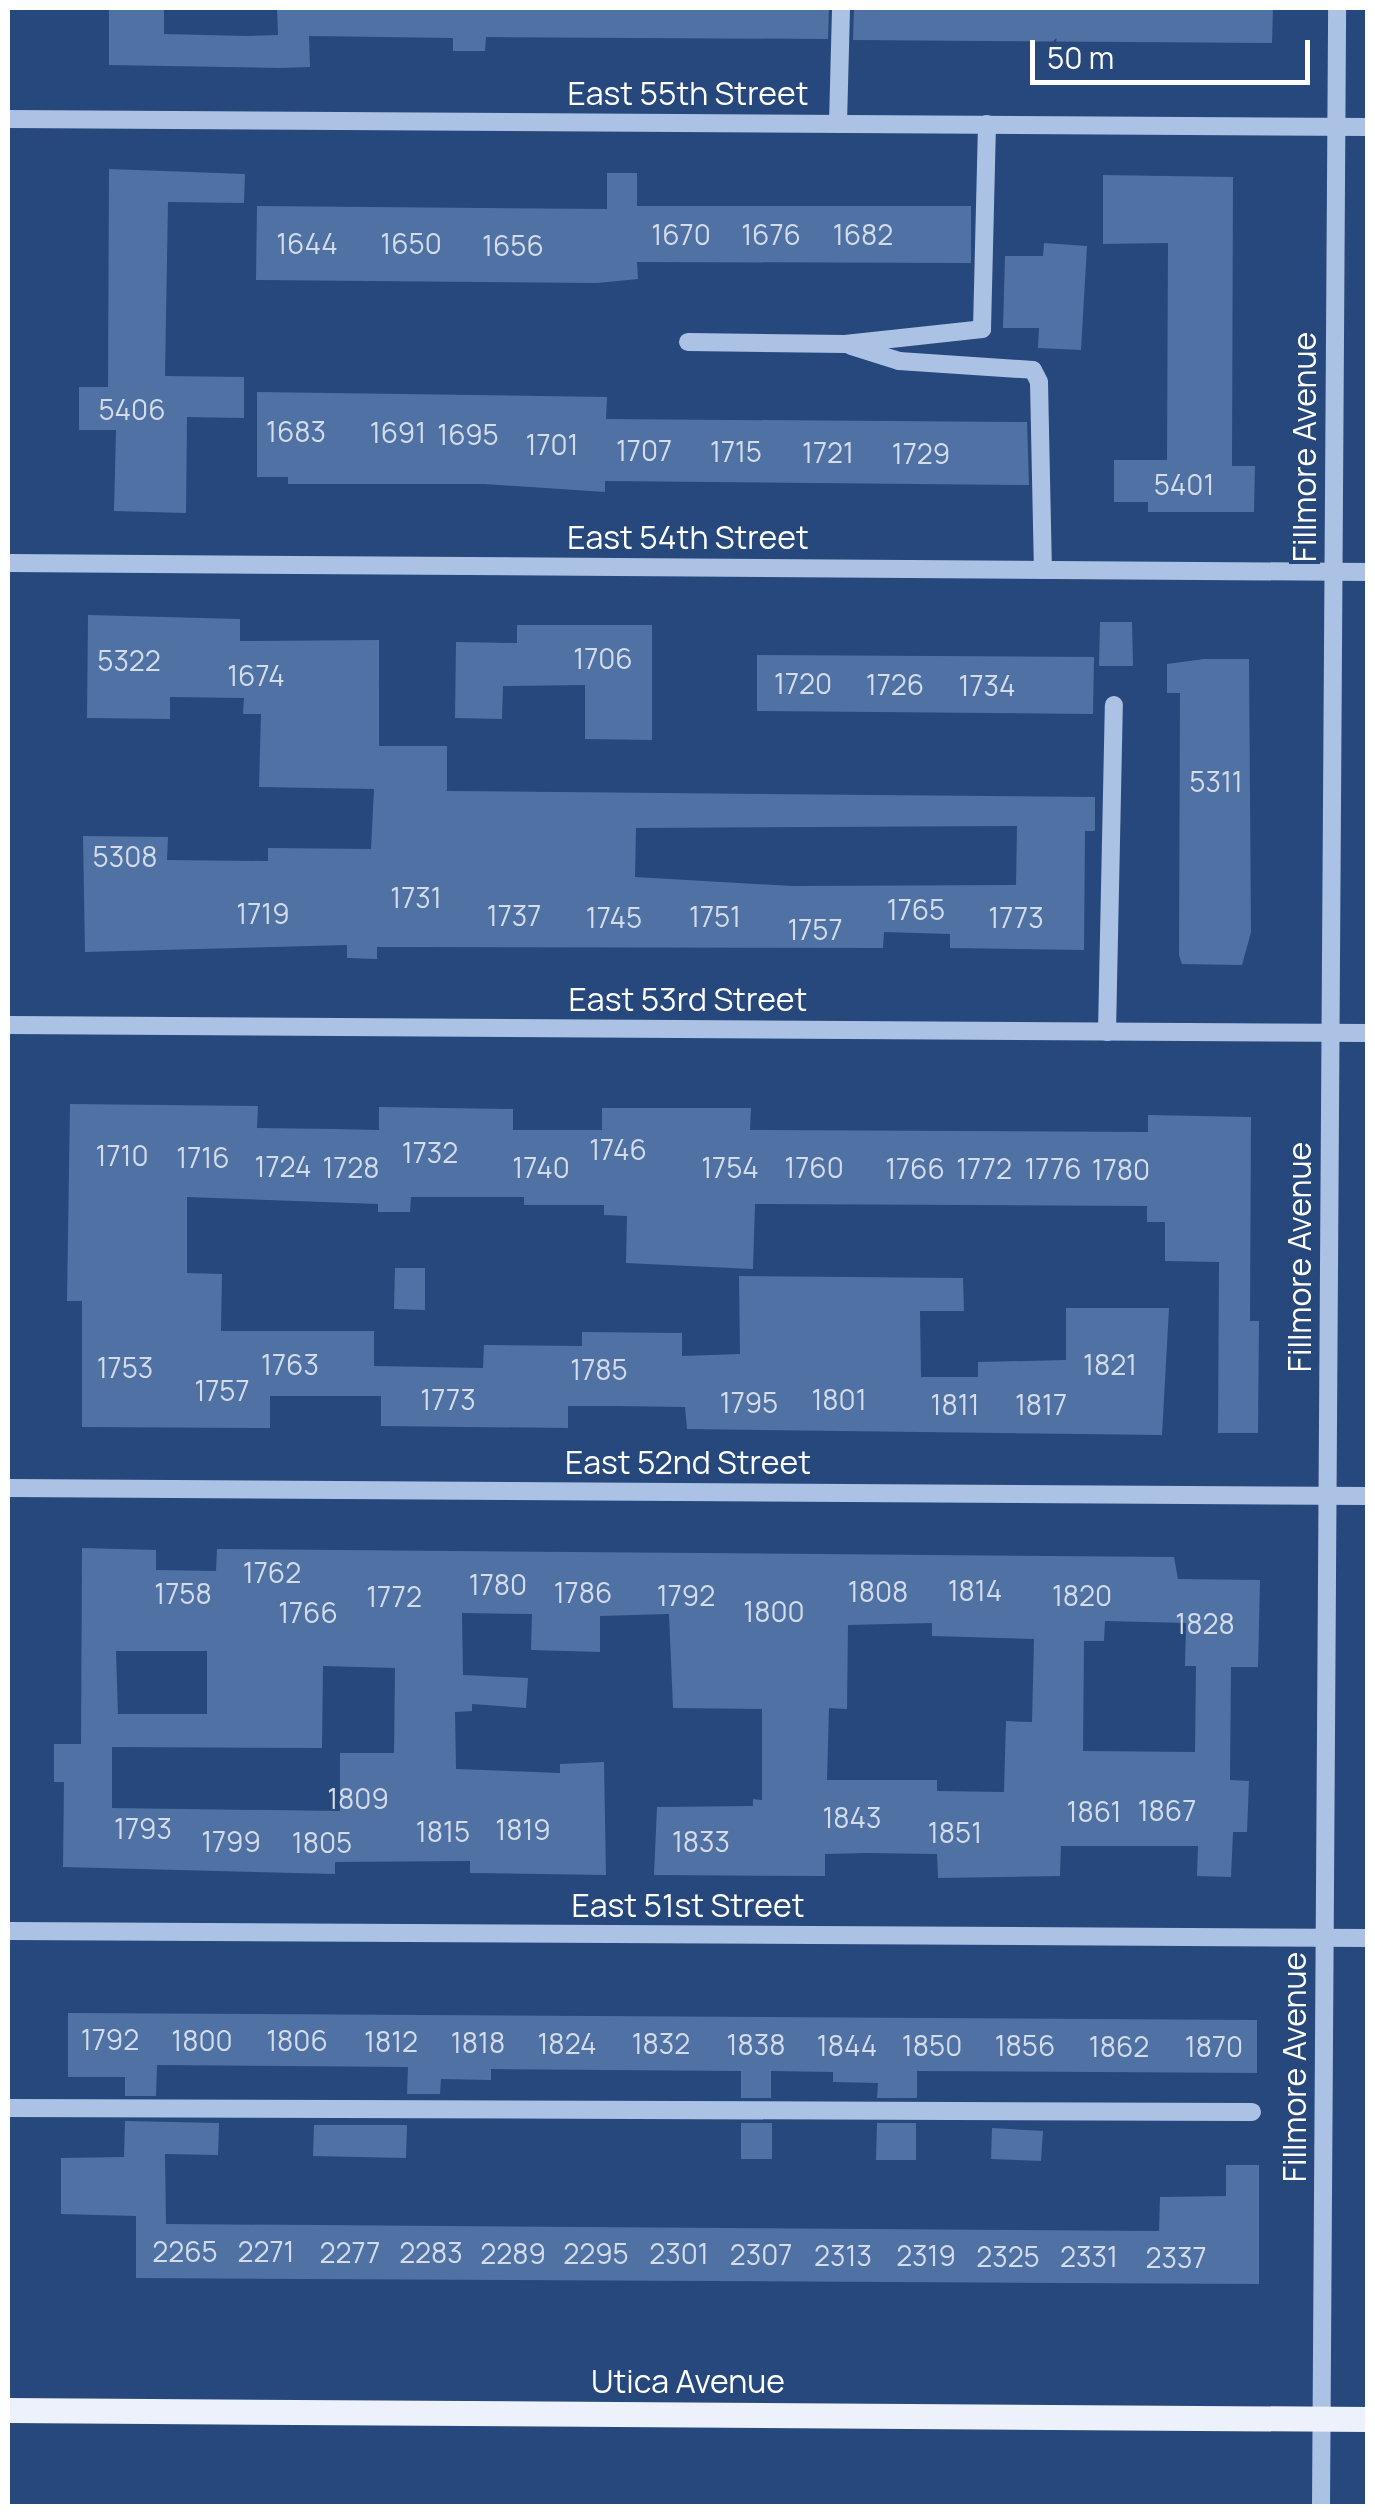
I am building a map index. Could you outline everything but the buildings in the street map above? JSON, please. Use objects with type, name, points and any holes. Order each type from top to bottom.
[{"type":"main road","name":"Utica Avenue","points":[[8,2410],[1368,2418]]},
{"type":"street","points":[[838,124],[841,8]]},
{"type":"street","name":"Fillmore Avenue","points":[[1321,2506],[1336,8]]},
{"type":"street","name":"East 55th Street","points":[[8,118],[1368,126]]},
{"type":"street","points":[[688,342],[845,344],[982,329],[986,124]]},
{"type":"street","points":[[845,344],[899,361],[1033,370],[1038,382],[1043,570]]},
{"type":"street","name":"East 54th Street","points":[[8,563],[1368,572]]},
{"type":"street","points":[[1108,1032],[1114,705]]},
{"type":"street","name":"East 53rd Street","points":[[8,1025],[1368,1034]]},
{"type":"street","name":"East 52nd Street","points":[[8,1488],[1368,1496]]},
{"type":"street","name":"East 51st Street","points":[[8,1931],[1368,1938]]},
{"type":"street","points":[[8,2108],[1252,2112]]}]
